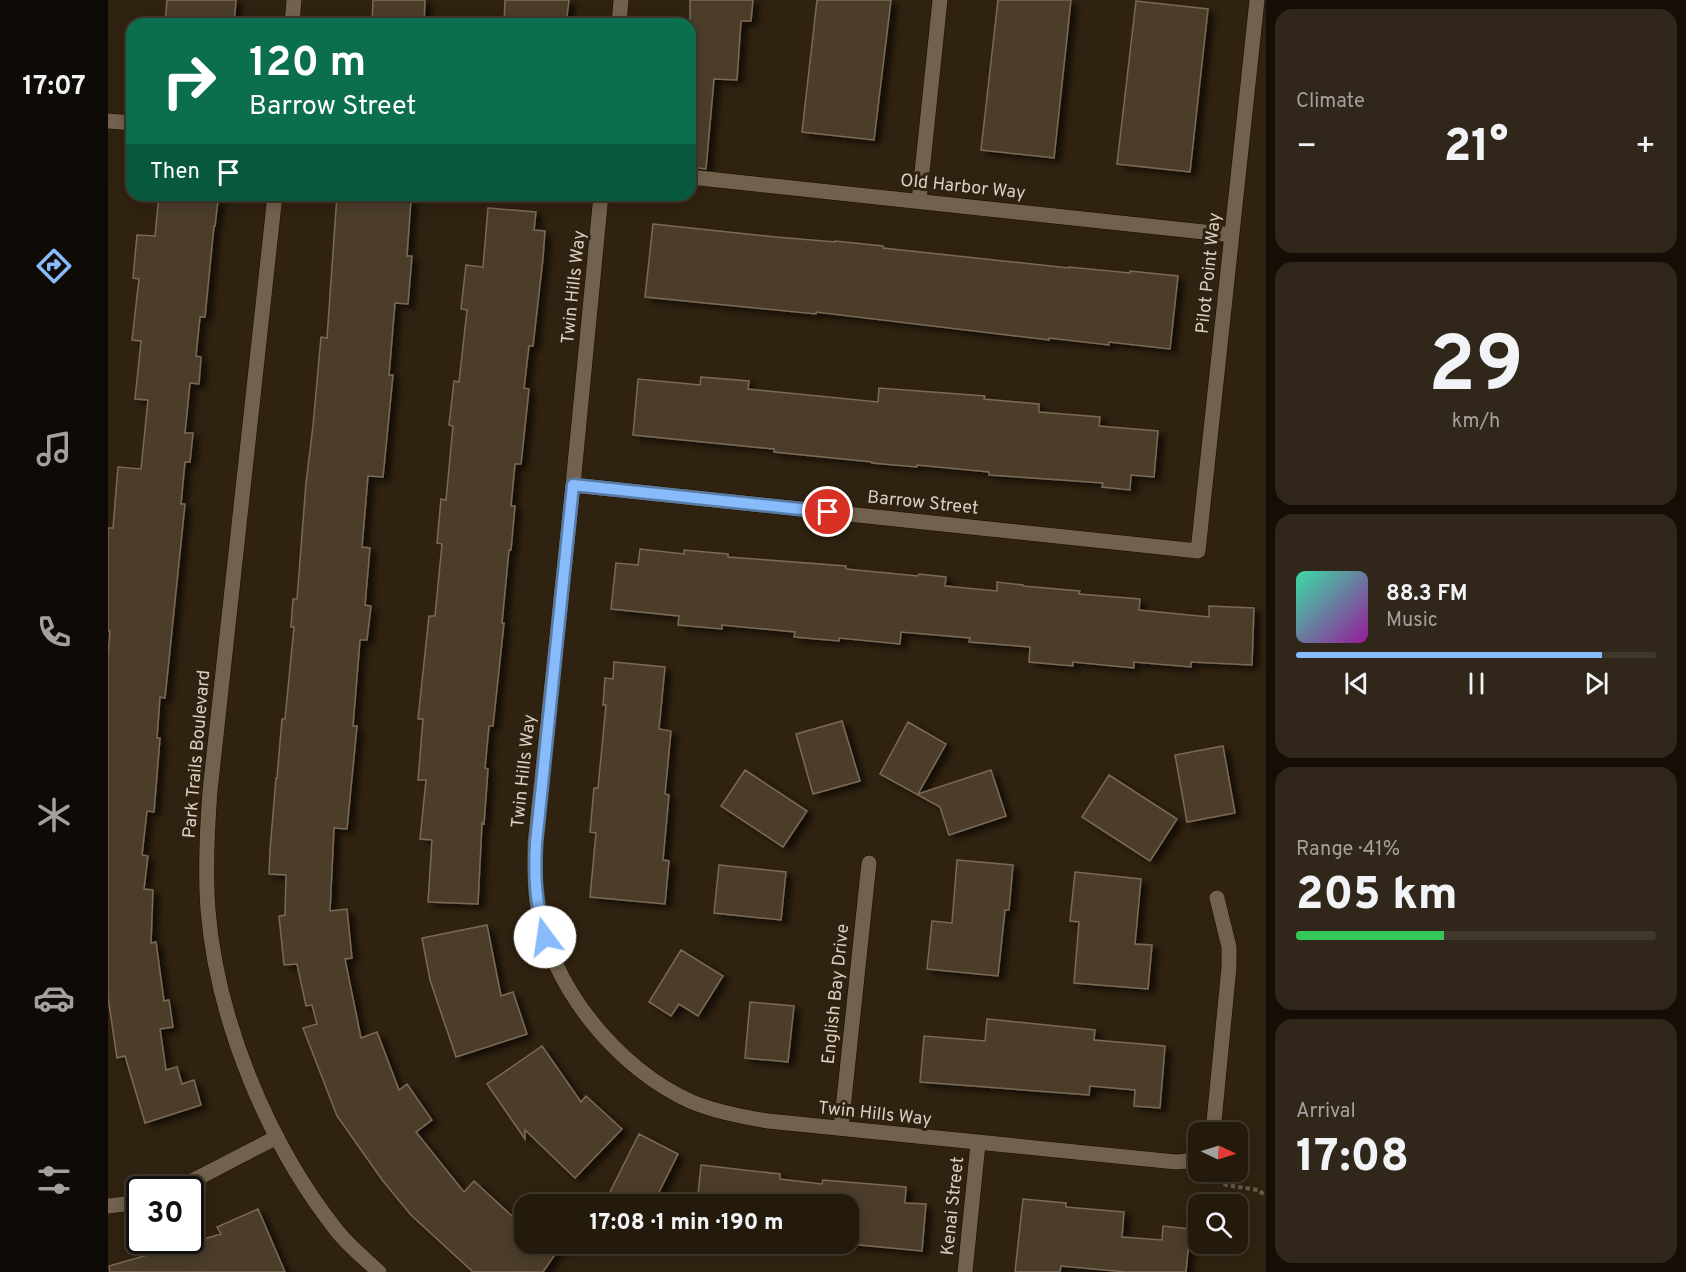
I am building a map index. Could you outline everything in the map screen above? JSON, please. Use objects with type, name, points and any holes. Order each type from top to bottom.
[{"type":"street","points":[[292,18],[294,0]]},
{"type":"street","points":[[620,18],[621,0]]},
{"type":"street","points":[[919,201],[940,0]]},
{"type":"street","name":"Pilot Point Way","points":[[1198,551],[1257,0]]},
{"type":"street","points":[[108,121],[126,122]]},
{"type":"street","name":"Old Harbor Way","points":[[696,178],[1232,235]]},
{"type":"street","name":"Park Trails Boulevard","points":[[274,201],[210,791],[206,868],[208,912],[214,954],[235,1038],[277,1137],[308,1191],[338,1233],[380,1272]]},
{"type":"street","name":"Twin Hills Way","points":[[600,201],[573,485],[540,788],[534,876],[537,905],[545,937],[557,967],[586,1016],[603,1037],[647,1075],[692,1102],[742,1116],[768,1121],[978,1143],[1176,1162],[1188,1160]]},
{"type":"street","name":"Barrow Street","points":[[573,485],[1198,551]]},
{"type":"street","name":"English Bay Drive","points":[[841,1128],[869,863]]},
{"type":"street","points":[[1214,1122],[1229,967],[1228,947],[1217,898]]},
{"type":"street","points":[[202,1176],[277,1137]]},
{"type":"street","name":"Kenai Street","points":[[965,1272],[978,1143]]},
{"type":"street","points":[[108,1206],[126,1204]]},
{"type":"path","points":[[1224,1182],[1227,1185],[1258,1190],[1266,1196]]},
{"type":"building","points":[[167,0],[236,0],[234,18],[165,18]]},
{"type":"building","points":[[373,0],[425,0],[424,18],[372,18]]},
{"type":"building","points":[[505,0],[569,0],[567,18],[504,18]]},
{"type":"building","points":[[690,0],[753,0],[751,21],[741,21],[737,80],[714,79],[706,169],[696,168],[696,18],[690,18]]},
{"type":"building","points":[[817,0],[891,0],[874,140],[802,132]]},
{"type":"building","points":[[998,0],[1071,0],[1054,158],[981,150]]},
{"type":"building","points":[[1136,1],[1208,9],[1190,172],[1117,164]]},
{"type":"building","points":[[158,201],[218,201],[205,317],[200,317],[196,356],[201,357],[199,384],[190,383],[185,433],[193,433],[190,462],[185,462],[181,504],[185,504],[165,698],[160,697],[157,738],[160,738],[154,812],[147,811],[142,855],[148,856],[144,889],[153,890],[151,943],[156,942],[164,1001],[169,1000],[173,1027],[160,1029],[166,1070],[177,1067],[182,1084],[194,1080],[201,1105],[145,1123],[125,1056],[117,1058],[108,997],[108,655],[110,631],[108,631],[108,528],[113,528],[118,467],[141,469],[148,400],[135,399],[141,341],[132,340],[139,279],[133,278],[137,235],[155,236]]},
{"type":"building","points":[[337,201],[411,201],[407,256],[412,256],[408,304],[395,303],[389,375],[393,375],[383,477],[368,476],[362,547],[370,548],[365,605],[371,606],[367,640],[360,640],[353,726],[357,726],[347,829],[334,828],[330,911],[347,909],[352,958],[345,959],[361,1038],[377,1032],[399,1090],[407,1084],[432,1120],[416,1132],[464,1192],[474,1181],[514,1218],[514,1254],[555,1254],[543,1272],[473,1272],[411,1215],[383,1181],[337,1116],[303,1028],[317,1024],[312,1005],[306,1006],[297,964],[284,965],[279,916],[285,915],[286,875],[269,874],[270,850],[282,719],[285,719],[294,627],[291,627],[293,599],[297,599],[321,337],[327,338]]},
{"type":"building","points":[[488,208],[536,212],[534,230],[545,231],[543,258],[533,346],[529,346],[524,388],[529,389],[521,464],[515,464],[511,506],[515,506],[502,623],[504,623],[493,726],[489,726],[485,768],[488,769],[484,824],[482,823],[478,904],[428,902],[432,840],[420,839],[426,780],[418,780],[423,719],[418,719],[429,616],[435,616],[442,544],[437,543],[441,499],[446,500],[453,426],[449,425],[454,381],[459,382],[467,310],[461,309],[466,265],[483,267]]},
{"type":"building","points":[[653,224],[883,246],[883,248],[1069,268],[1178,276],[1170,349],[1109,342],[1109,345],[1049,338],[1049,340],[816,312],[816,314],[645,297]]},
{"type":"building","points":[[701,377],[749,381],[748,389],[878,402],[879,388],[985,396],[984,399],[1039,404],[1039,412],[1100,417],[1099,426],[1158,431],[1154,477],[1131,475],[1130,490],[1102,487],[1103,483],[989,475],[989,472],[872,463],[774,452],[774,449],[633,435],[638,379],[700,385]]},
{"type":"building","points":[[640,549],[684,554],[684,550],[728,554],[728,557],[846,566],[846,569],[946,577],[945,586],[997,591],[997,582],[1080,591],[1079,594],[1140,599],[1139,610],[1209,617],[1209,606],[1254,608],[1252,665],[1191,662],[1191,667],[1134,662],[1134,668],[1073,662],[1073,666],[1029,662],[1030,647],[969,642],[970,638],[901,632],[900,644],[839,638],[839,641],[794,637],[795,632],[722,625],[722,629],[678,625],[679,616],[611,609],[616,563],[638,565]]},
{"type":"building","points":[[614,662],[665,667],[659,729],[671,731],[665,794],[669,795],[663,860],[669,861],[665,904],[590,897],[596,833],[590,832],[594,788],[598,788],[606,705],[603,705],[605,678],[613,679]]},
{"type":"building","points":[[842,721],[860,781],[813,794],[796,734]]},
{"type":"building","points":[[908,722],[946,744],[918,794],[991,770],[1006,816],[949,835],[940,807],[880,774]]},
{"type":"building","points":[[1223,746],[1235,813],[1187,822],[1175,755]]},
{"type":"building","points":[[745,770],[807,811],[783,847],[721,806]]},
{"type":"building","points":[[1109,775],[1177,819],[1150,861],[1082,817]]},
{"type":"building","points":[[957,860],[1013,865],[1009,910],[1005,910],[998,976],[927,969],[932,921],[952,923]]},
{"type":"building","points":[[719,865],[786,872],[781,920],[714,913]]},
{"type":"building","points":[[1075,872],[1141,879],[1135,944],[1152,945],[1148,989],[1074,983],[1079,922],[1070,921]]},
{"type":"building","points":[[487,925],[501,996],[513,992],[527,1034],[456,1057],[430,980],[422,938]]},
{"type":"building","points":[[681,950],[723,976],[698,1016],[679,1004],[671,1016],[649,1002]]},
{"type":"building","points":[[750,1002],[794,1006],[788,1062],[745,1058]]},
{"type":"building","points":[[987,1019],[1095,1030],[1094,1040],[1165,1046],[1160,1108],[1134,1106],[1135,1090],[1090,1086],[1089,1095],[920,1082],[924,1036],[985,1041]]},
{"type":"building","points":[[542,1046],[581,1102],[586,1096],[622,1129],[575,1178],[525,1130],[525,1139],[487,1084]]},
{"type":"building","points":[[639,1134],[678,1154],[658,1194],[609,1194]]},
{"type":"building","points":[[701,1165],[780,1174],[780,1179],[822,1184],[823,1180],[906,1187],[905,1203],[926,1204],[922,1251],[859,1245],[859,1194],[698,1194]]},
{"type":"building","points":[[1023,1199],[1066,1203],[1066,1207],[1124,1212],[1122,1237],[1162,1240],[1163,1226],[1188,1229],[1186,1272],[1126,1272],[1061,1266],[1060,1272],[1015,1272]]},
{"type":"building","points":[[258,1209],[285,1272],[110,1272],[109,1266],[151,1254],[204,1254],[204,1239],[221,1234],[217,1227]]},
{"type":"route","points":[[545,937],[537,905],[534,876],[536,843],[573,485],[828,512]]}]
